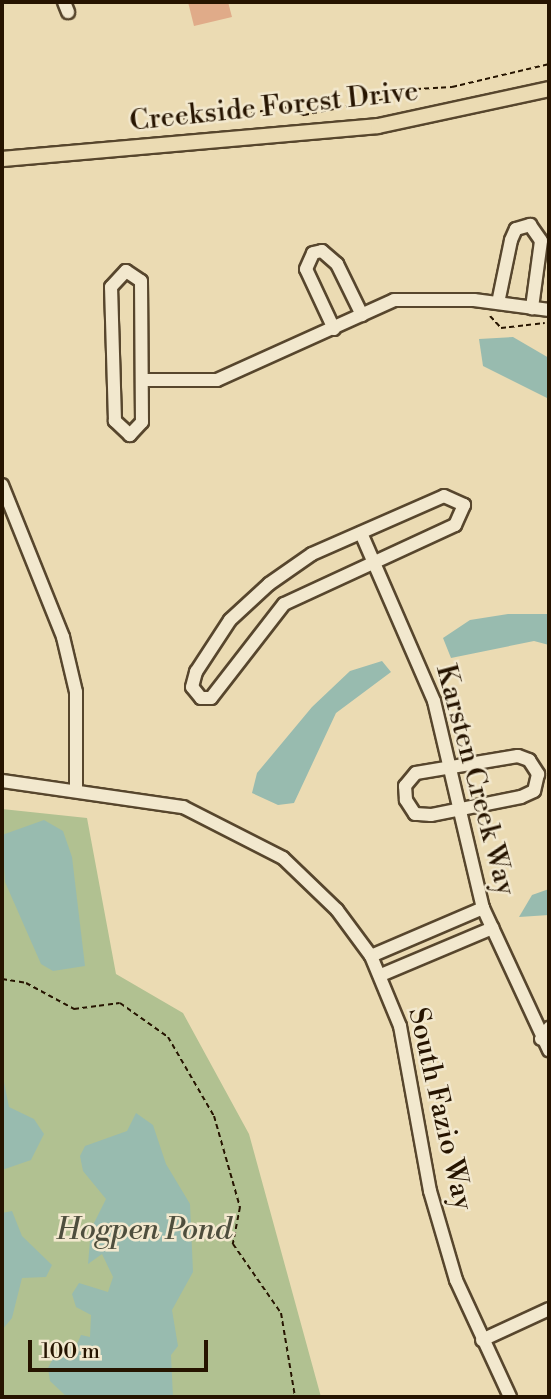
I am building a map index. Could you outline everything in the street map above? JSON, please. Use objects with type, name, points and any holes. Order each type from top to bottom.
[{"type":"main road","name":"Creekside Forest Drive","points":[[2,159],[378,126],[549,89]]},
{"type":"street","points":[[494,302],[516,229],[530,225],[541,241],[532,308]]},
{"type":"street","points":[[334,329],[306,269],[313,253],[321,251],[337,264],[362,315]]},
{"type":"street","points":[[126,271],[141,281],[142,380],[142,422],[130,435],[115,421],[111,287],[126,271]]},
{"type":"street","points":[[142,380],[217,380],[394,300],[494,302],[549,310]]},
{"type":"street","points":[[2,485],[74,681],[80,750],[76,788]]},
{"type":"street","points":[[444,496],[464,505],[455,525],[374,560],[284,604],[211,698],[201,698],[192,687],[196,672],[230,620],[312,554],[361,533],[444,496]]},
{"type":"street","name":"Karsten Creek Way","points":[[361,533],[410,636],[452,767],[458,806],[483,908],[545,1044]]},
{"type":"street","points":[[518,756],[538,774],[534,791],[522,797],[415,814],[406,800],[405,786],[416,773],[452,767],[518,756]]},
{"type":"street","name":"South Fazio Way","points":[[2,781],[76,788],[183,807],[283,858],[337,910],[371,956],[400,1026],[430,1191],[482,1340],[510,1397]]},
{"type":"street","points":[[371,956],[483,908]]},
{"type":"street","points":[[381,975],[492,928]]},
{"type":"street","points":[[545,1044],[549,1028]]},
{"type":"street","points":[[482,1340],[549,1309]]},
{"type":"path","points":[[158,118],[218,119],[284,107],[304,115],[385,99],[399,90],[452,87],[549,64]]},
{"type":"path","points":[[494,302],[491,319],[501,328],[549,322]]},
{"type":"path","points":[[2,979],[26,983],[74,1009],[120,1003],[169,1037],[214,1116],[240,1207],[233,1244],[281,1313],[295,1397]]},
{"type":"green space","points":[[2,809],[87,818],[116,974],[183,1013],[249,1134],[321,1397],[2,1397]]},
{"type":"water","points":[[513,337],[549,358],[549,399],[483,366],[479,339]]},
{"type":"water","points":[[508,614],[549,614],[549,645],[534,641],[451,658],[443,638],[470,620]]},
{"type":"water","points":[[382,661],[391,672],[336,713],[294,803],[278,805],[252,793],[257,773],[312,707],[350,671]]},
{"type":"water","points":[[44,820],[63,831],[72,857],[85,966],[53,971],[41,964],[5,882],[2,835]]},
{"type":"water","points":[[549,889],[549,915],[519,917],[532,895]]},
{"type":"water","name":"Hogpen Pond","points":[[2,1072],[9,1107],[34,1119],[44,1134],[31,1160],[2,1170]]},
{"type":"water","name":"Hogpen Pond","points":[[136,1113],[153,1125],[166,1164],[190,1204],[193,1272],[172,1310],[178,1346],[171,1355],[173,1397],[67,1397],[50,1381],[48,1368],[57,1351],[77,1344],[81,1335],[90,1337],[91,1315],[76,1307],[72,1294],[79,1283],[108,1292],[113,1277],[102,1254],[88,1264],[91,1229],[106,1199],[83,1171],[80,1156],[85,1146],[127,1131]]},
{"type":"water","name":"Hogpen Pond","points":[[12,1211],[22,1236],[52,1265],[46,1277],[22,1278],[12,1318],[2,1330],[2,1213]]},
{"type":"building","points":[[188,2],[228,2],[232,17],[194,26]]}]
